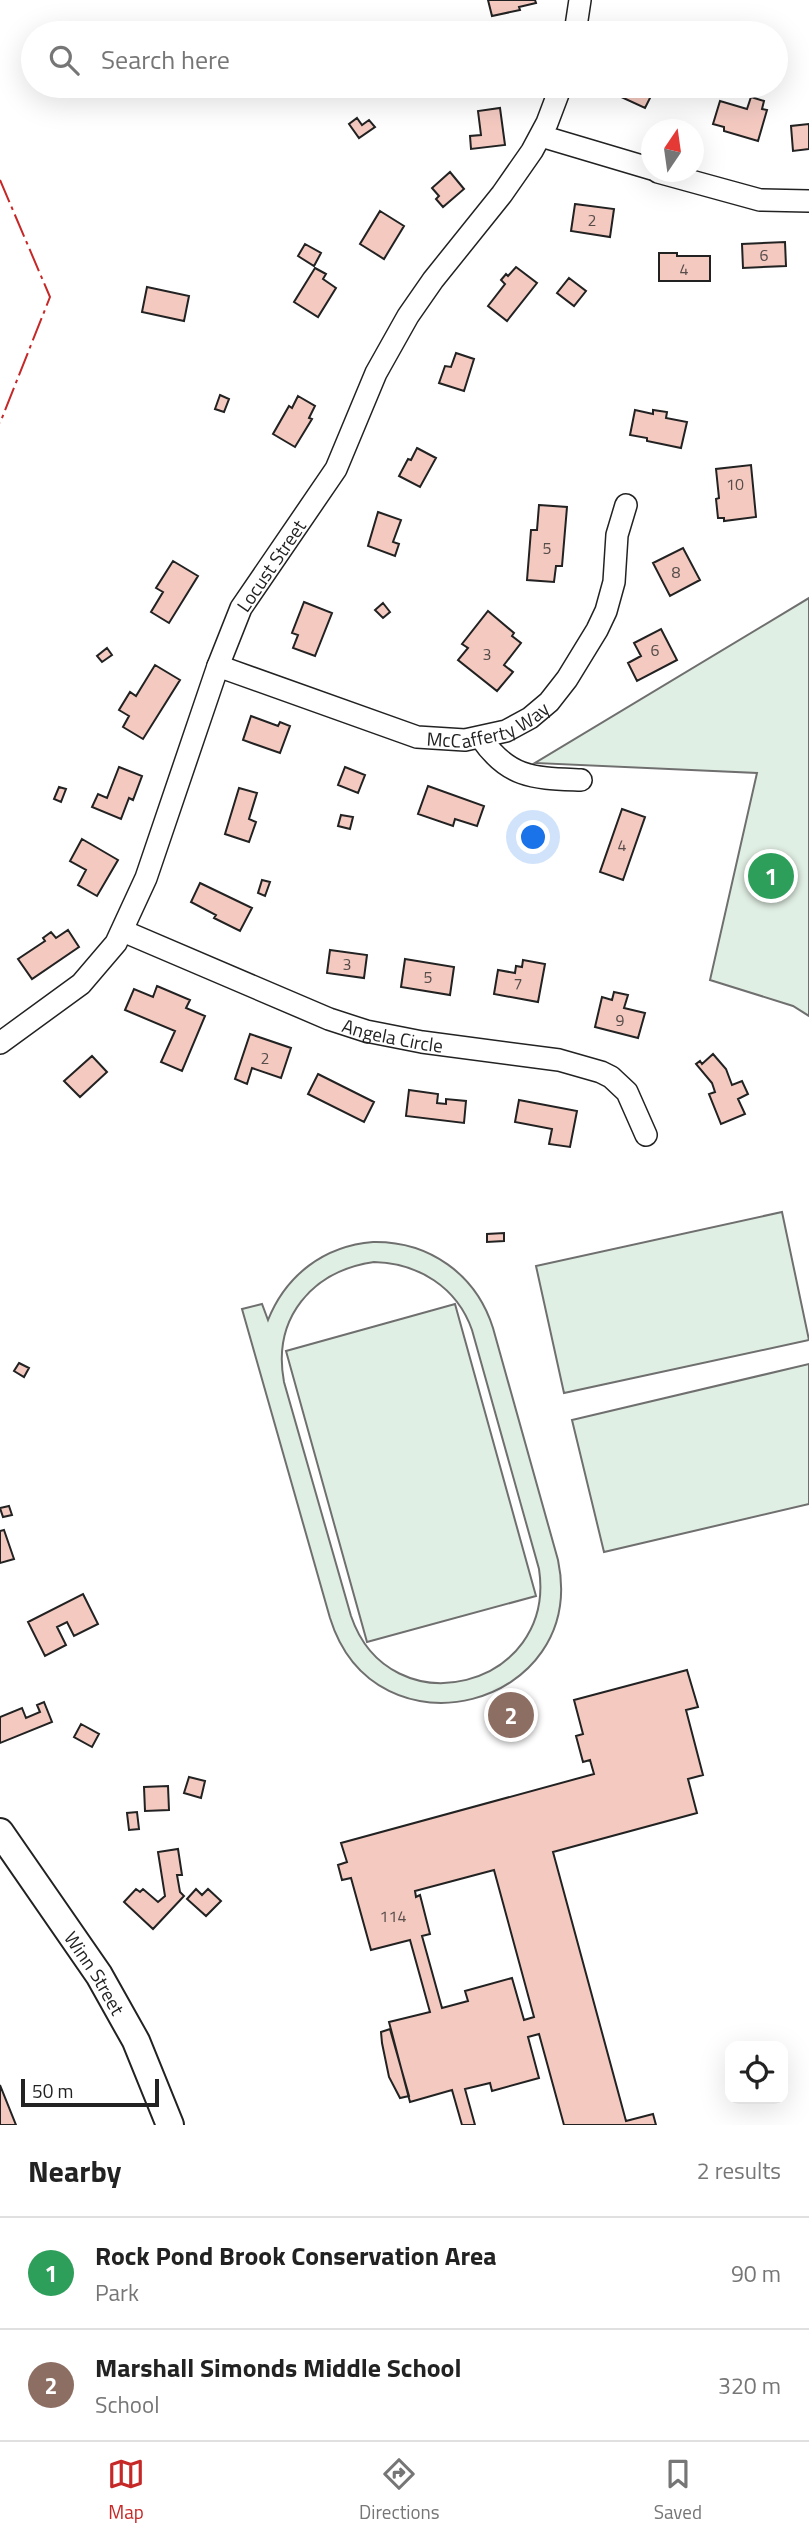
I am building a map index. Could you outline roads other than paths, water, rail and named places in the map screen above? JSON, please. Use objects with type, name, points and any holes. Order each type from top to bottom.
[{"type":"main road","name":"Winn Street","points":[[0,1832],[99,1975],[136,2041],[170,2125]]},
{"type":"street","points":[[577,21],[580,0]]},
{"type":"street","name":"Locust Street","points":[[0,1043],[81,984],[104,960],[123,931],[146,878],[232,626],[249,594],[336,469],[376,373],[408,316],[433,280],[502,194],[541,136],[556,98]]},
{"type":"street","points":[[541,136],[641,166]]},
{"type":"street","points":[[694,182],[760,200],[809,201]]},
{"type":"street","name":"McCafferty Way","points":[[218,666],[417,737],[450,740],[481,738],[519,725],[540,711],[559,691],[584,652],[608,605],[614,582],[617,535],[626,505]]},
{"type":"street","points":[[481,738],[494,756],[509,768],[541,778],[581,780]]},
{"type":"street","name":"Angela Circle","points":[[123,931],[329,1019],[366,1031],[422,1042],[559,1060],[601,1072],[611,1077],[627,1092],[646,1135]]},
{"type":"place","name":"Rock Pond Brook Conservation Area","points":[[771,876]]},
{"type":"place","name":"Marshall Simonds Middle School","points":[[511,1715]]}]
